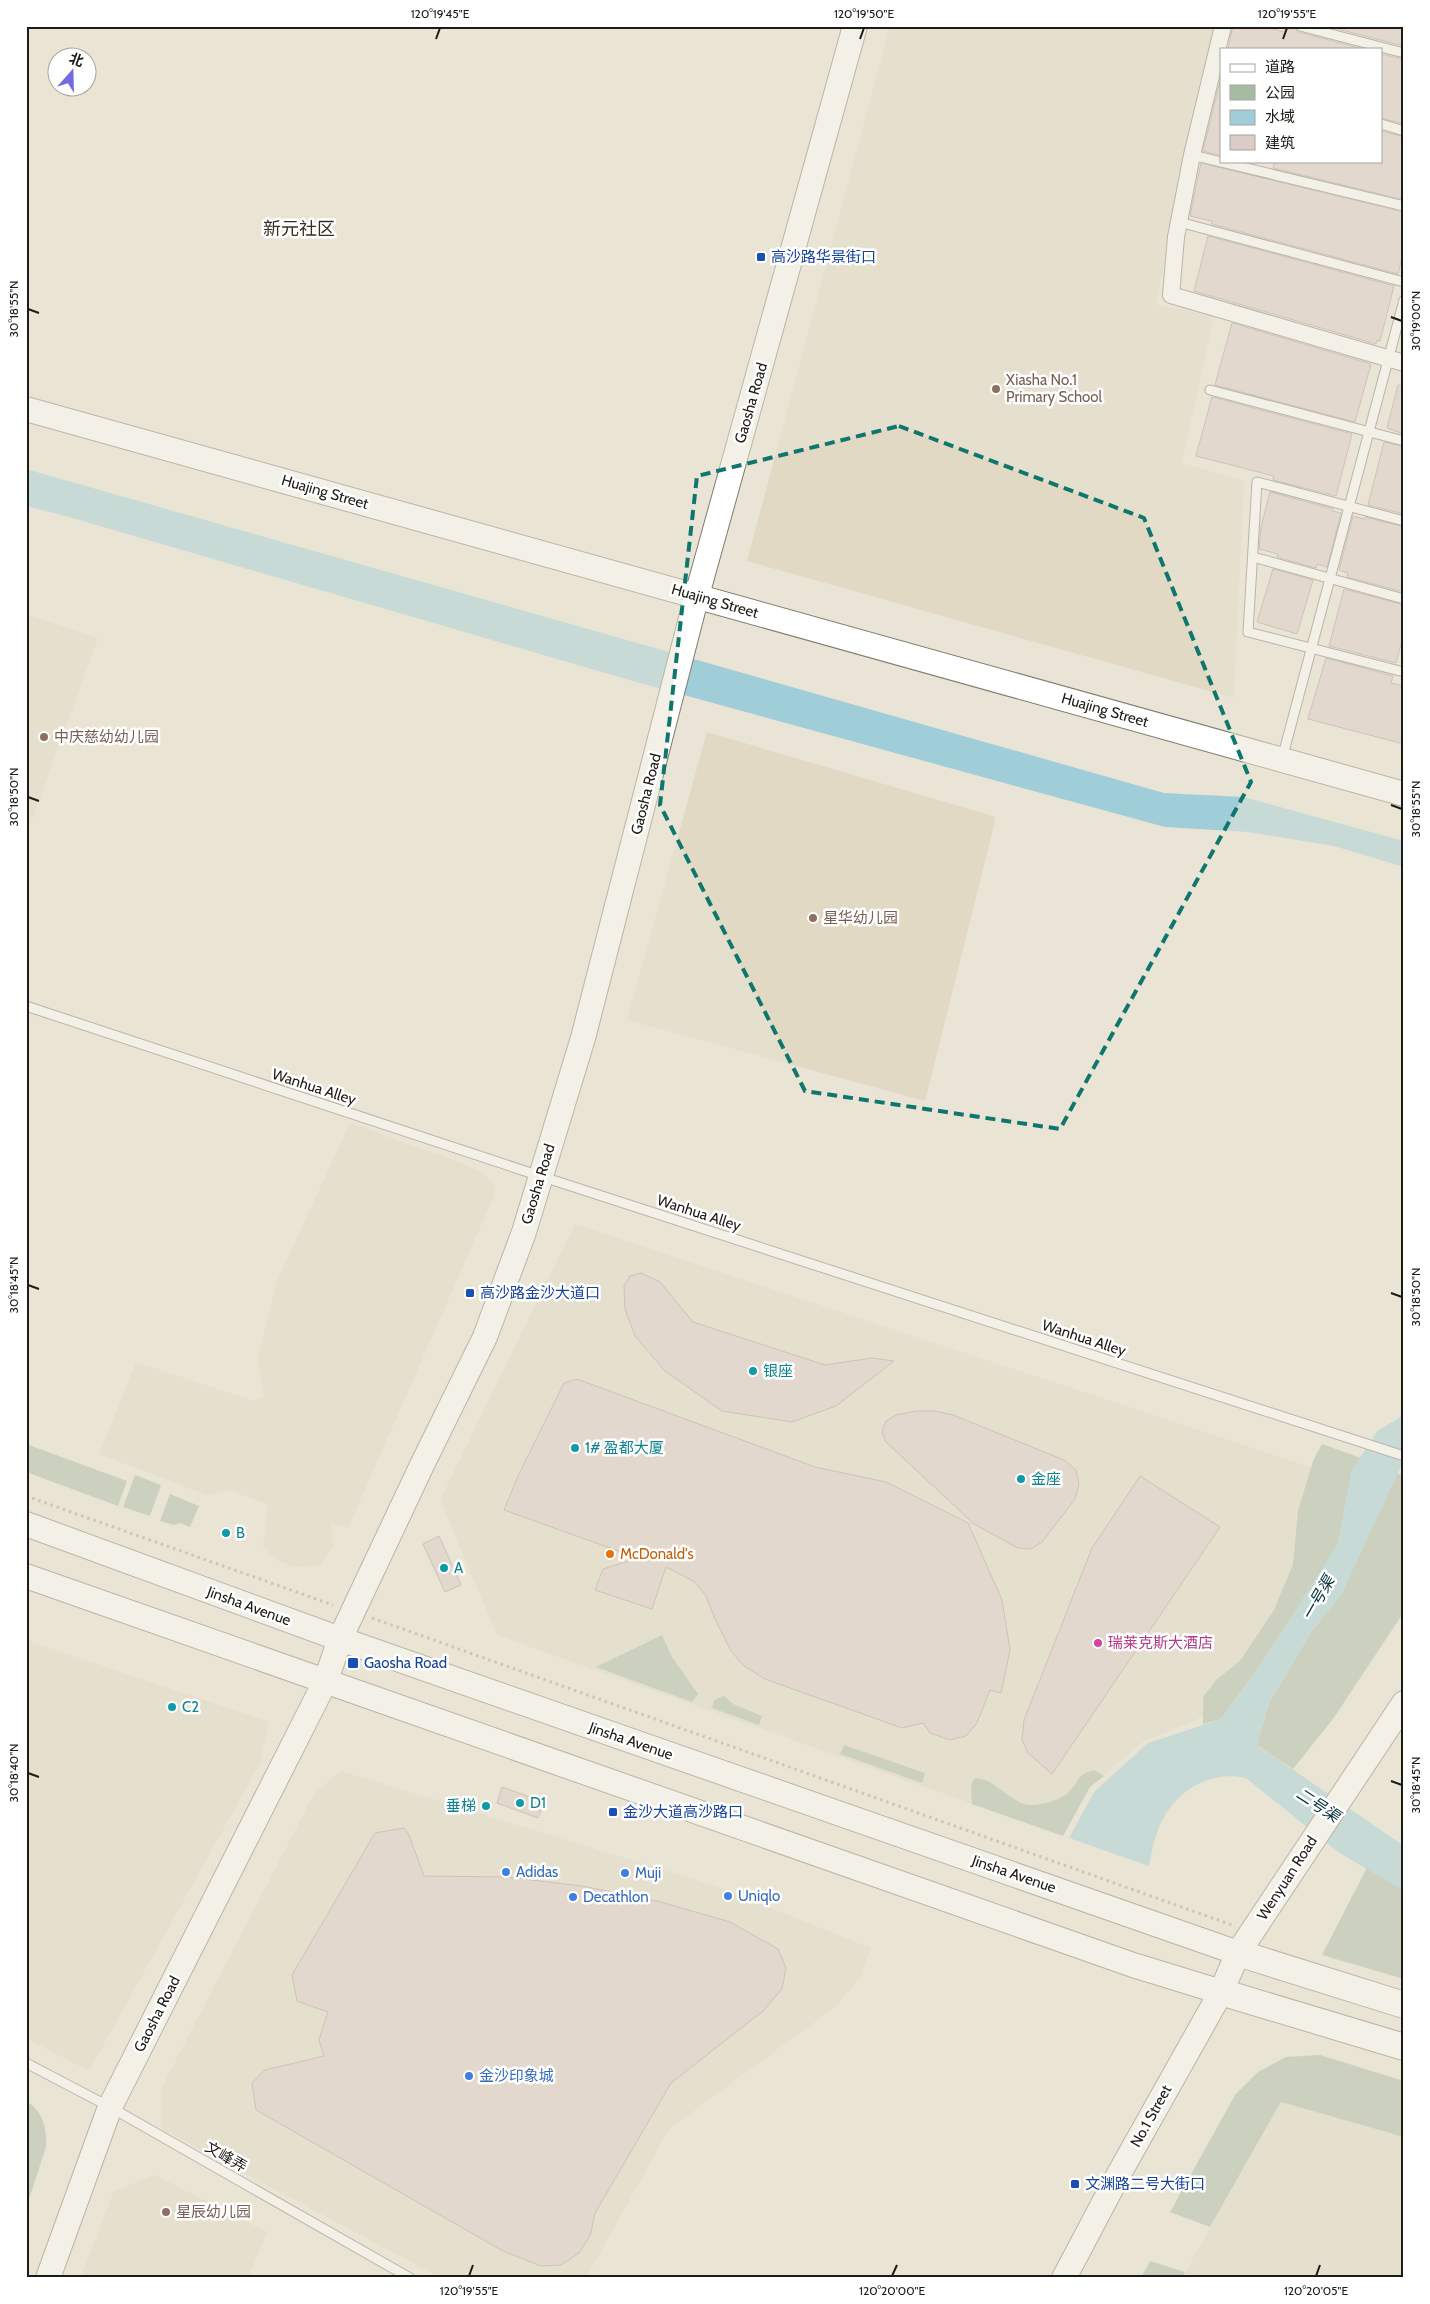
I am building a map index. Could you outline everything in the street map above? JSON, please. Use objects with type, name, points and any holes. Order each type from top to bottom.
[{"type":"main road","points":[[1238,1953],[1404,2005]]},
{"type":"main road","points":[[1220,1992],[1404,2047]]},
{"type":"street","name":"Gaosha Road","points":[[48,2278],[110,2107],[326,1680],[340,1639],[485,1337],[524,1232],[583,1038],[697,596],[856,26]]},
{"type":"street","points":[[1220,48],[1223,26]]},
{"type":"street","points":[[1220,49],[1216,79],[1192,155],[1179,222],[1171,295],[1396,361]]},
{"type":"street","name":"Huajing Street","points":[[26,409],[1404,794]]},
{"type":"street","name":"Jinsha Avenue","points":[[26,1524],[340,1639],[1238,1953]]},
{"type":"street","points":[[26,1576],[1133,1965],[1220,1992]]},
{"type":"street","name":"Wenyuan Road","points":[[1238,1953],[1404,1703]]},
{"type":"street","name":"No.1 Street","points":[[1064,2278],[1120,2172],[1220,1992],[1238,1953]]},
{"type":"lane","points":[[1300,26],[1404,53]]},
{"type":"lane","points":[[1382,124],[1404,131]]},
{"type":"lane","points":[[1192,155],[1220,162]]},
{"type":"lane","points":[[1221,162],[1404,206]]},
{"type":"lane","points":[[1179,222],[1404,282]]},
{"type":"lane","points":[[1282,760],[1369,431],[1396,361],[1404,300]]},
{"type":"lane","points":[[1210,390],[1404,441]]},
{"type":"lane","points":[[1404,521],[1257,482],[1248,632],[1404,672]]},
{"type":"lane","points":[[1253,557],[1404,599]]},
{"type":"lane","name":"Wanhua Alley","points":[[26,1006],[540,1176],[1404,1456]]},
{"type":"lane","name":"文峰弄","points":[[26,2063],[110,2107],[410,2278]]},
{"type":"path","points":[[26,1496],[1252,1932]]},
{"type":"highlighted area","points":[[899,426],[1144,518],[1251,782],[1060,1129],[805,1091],[660,805],[697,476]]},
{"type":"shaded area","name":"Xiasha No.1 Primary School","points":[[890,26],[1216,26],[1185,153],[1156,305],[1214,316],[1182,463],[1244,481],[1234,698],[747,561]]},
{"type":"shaded area","name":"中庆慈幼幼儿园","points":[[26,614],[98,638],[26,836]]},
{"type":"shaded area","name":"星华幼儿园","points":[[707,732],[996,817],[925,1101],[627,1020]]},
{"type":"shaded area","points":[[350,1123],[459,1162],[485,1174],[496,1187],[493,1198],[348,1528],[331,1523],[333,1546],[321,1565],[295,1567],[276,1560],[263,1546],[268,1504],[229,1490],[207,1495],[99,1454],[136,1362],[254,1401],[264,1397],[258,1358],[277,1281]]},
{"type":"shaded area","points":[[575,1224],[1331,1474],[1328,1530],[1224,1700],[1195,1721],[1144,1741],[1090,1787],[1063,1836],[497,1635],[440,1500]]},
{"type":"shaded area","points":[[26,1640],[269,1722],[260,1763],[89,2071],[26,2038]]},
{"type":"shaded area","points":[[341,1771],[716,1886],[871,1948],[860,1978],[834,2008],[669,2129],[586,2278],[441,2278],[162,2129],[161,2089],[315,1792]]},
{"type":"shaded area","points":[[1281,2102],[1404,2137],[1404,2278],[1182,2278]]},
{"type":"shaded area","name":"星辰幼儿园","points":[[155,2175],[267,2232],[248,2278],[80,2278],[114,2191]]},
{"type":"green space","points":[[26,1444],[127,1481],[118,1506],[26,1472]]},
{"type":"green space","points":[[1322,1444],[1361,1458],[1352,1470],[1338,1544],[1260,1665],[1221,1719],[1203,1724],[1203,1697],[1216,1680],[1240,1661],[1274,1610],[1293,1564],[1298,1511],[1313,1461]]},
{"type":"green space","points":[[1396,1473],[1404,1476],[1404,1612],[1333,1719],[1293,1769],[1257,1745],[1269,1703],[1311,1632],[1342,1593]]},
{"type":"green space","points":[[135,1475],[161,1485],[150,1516],[123,1507]]},
{"type":"green space","points":[[170,1494],[199,1506],[190,1527],[180,1523],[174,1525],[160,1521]]},
{"type":"green space","points":[[662,1635],[672,1657],[698,1694],[692,1702],[596,1667]]},
{"type":"green space","points":[[724,1696],[733,1704],[762,1716],[759,1725],[712,1708],[714,1700]]},
{"type":"green space","points":[[844,1745],[925,1773],[922,1783],[840,1754]]},
{"type":"green space","points":[[1094,1770],[1104,1776],[1090,1787],[1063,1836],[972,1804],[971,1787],[974,1779],[987,1781],[1021,1803],[1034,1805],[1061,1798],[1069,1792],[1081,1776]]},
{"type":"green space","points":[[1379,1844],[1404,1860],[1404,1979],[1322,1955]]},
{"type":"green space","points":[[1320,2055],[1404,2081],[1404,2137],[1281,2102],[1210,2227],[1170,2212],[1235,2095],[1258,2072],[1286,2057]]},
{"type":"green space","points":[[26,2101],[32,2105],[43,2121],[46,2147],[26,2208]]},
{"type":"green space","points":[[1150,2261],[1185,2272],[1182,2278],[1141,2278]]},
{"type":"water","points":[[26,469],[1164,793],[1244,797],[1404,841],[1404,867],[1334,846],[1248,832],[1165,827],[640,683],[26,506]]},
{"type":"water","points":[[1404,1415],[1404,1460],[1342,1593],[1311,1632],[1269,1703],[1257,1745],[1404,1846],[1404,1891],[1338,1852],[1246,1778],[1217,1777],[1191,1788],[1180,1797],[1170,1807],[1163,1819],[1154,1841],[1149,1866],[1069,1838],[1094,1792],[1148,1743],[1221,1719],[1260,1665],[1338,1544],[1352,1470],[1378,1430]]},
{"type":"building","points":[[1233,26],[1262,26],[1284,32],[1285,26],[1294,26],[1298,32],[1359,48],[1228,48]]},
{"type":"building","points":[[1326,26],[1404,26],[1404,46]]},
{"type":"building","points":[[1382,54],[1404,59],[1404,124],[1382,118]]},
{"type":"building","points":[[1220,81],[1220,156],[1203,151]]},
{"type":"building","points":[[1382,131],[1404,137],[1404,200],[1273,168],[1275,162],[1382,162]]},
{"type":"building","points":[[1201,163],[1404,212],[1404,250],[1398,274],[1212,224],[1212,221],[1190,216]]},
{"type":"building","points":[[1208,236],[1394,286],[1380,341],[1377,340],[1376,344],[1194,291]]},
{"type":"building","points":[[1232,323],[1371,364],[1355,422],[1215,385]]},
{"type":"building","points":[[1398,385],[1404,386],[1404,434],[1387,428]]},
{"type":"building","points":[[1212,397],[1352,434],[1336,496],[1273,480],[1274,476],[1196,456]]},
{"type":"building","points":[[1384,442],[1404,447],[1404,514],[1368,505]]},
{"type":"building","points":[[1270,492],[1333,509],[1332,511],[1341,513],[1327,567],[1317,564],[1316,568],[1277,557],[1278,554],[1259,549],[1261,527]]},
{"type":"building","points":[[1353,516],[1364,519],[1365,517],[1404,527],[1404,592],[1347,577],[1348,573],[1339,570]]},
{"type":"building","points":[[1273,569],[1313,580],[1297,634],[1257,622]]},
{"type":"building","points":[[1344,589],[1404,605],[1404,633],[1396,663],[1329,646]]},
{"type":"building","points":[[1326,658],[1393,676],[1391,683],[1404,686],[1404,744],[1308,719]]},
{"type":"building","points":[[641,1273],[660,1282],[693,1322],[825,1365],[872,1358],[894,1361],[836,1406],[792,1422],[722,1411],[665,1371],[635,1336],[625,1309],[624,1286],[630,1276]]},
{"type":"building","points":[[577,1379],[815,1467],[886,1482],[968,1523],[1002,1600],[1010,1650],[1001,1693],[990,1690],[977,1723],[966,1736],[950,1740],[930,1733],[923,1723],[902,1728],[765,1679],[744,1666],[731,1651],[706,1596],[695,1582],[666,1567],[652,1609],[595,1590],[603,1569],[638,1558],[504,1510],[518,1476],[564,1383]]},
{"type":"building","points":[[916,1411],[935,1411],[953,1415],[1064,1460],[1076,1470],[1079,1484],[1075,1499],[1042,1542],[1031,1549],[1018,1548],[974,1524],[886,1442],[882,1432],[886,1421],[896,1415]]},
{"type":"building","points":[[1140,1476],[1220,1527],[1052,1774],[1028,1753],[1022,1740],[1024,1720],[1092,1548]]},
{"type":"building","name":"A","points":[[439,1536],[461,1585],[445,1592],[423,1544]]},
{"type":"building","name":"D1","points":[[502,1787],[544,1802],[538,1818],[497,1803]]},
{"type":"building","name":"金沙印象城","points":[[404,1828],[409,1835],[424,1876],[506,1877],[582,1886],[657,1901],[730,1922],[778,1949],[786,1968],[782,1989],[763,2011],[671,2083],[595,2213],[590,2236],[579,2253],[561,2265],[541,2266],[503,2251],[256,2110],[252,2083],[265,2070],[324,2056],[319,2040],[328,2012],[297,2001],[292,1975],[375,1833]]},
{"type":"place","name":"高沙路华景街口","points":[[761,257]]},
{"type":"place","name":"Xiasha No.1 Primary School","points":[[996,389]]},
{"type":"place","name":"中庆慈幼幼儿园","points":[[44,737]]},
{"type":"place","name":"星华幼儿园","points":[[813,918]]},
{"type":"place","name":"高沙路金沙大道口","points":[[470,1293]]},
{"type":"place","name":"银座","points":[[753,1371]]},
{"type":"place","name":"1# 盈都大厦","points":[[575,1448]]},
{"type":"place","name":"金座","points":[[1021,1479]]},
{"type":"place","name":"B","points":[[226,1533]]},
{"type":"place","name":"McDonald's","points":[[610,1554]]},
{"type":"place","name":"A","points":[[444,1568]]},
{"type":"place","name":"瑞莱克斯大酒店","points":[[1098,1643]]},
{"type":"place","name":"Gaosha Road","points":[[353,1663]]},
{"type":"place","name":"C2","points":[[172,1707]]},
{"type":"place","name":"D1","points":[[520,1803]]},
{"type":"place","name":"垂梯","points":[[486,1806]]},
{"type":"place","name":"金沙大道高沙路口","points":[[613,1812]]},
{"type":"place","name":"Adidas","points":[[506,1872]]},
{"type":"place","name":"Muji","points":[[625,1873]]},
{"type":"place","name":"Uniqlo","points":[[728,1896]]},
{"type":"place","name":"Decathlon","points":[[573,1897]]},
{"type":"place","name":"金沙印象城","points":[[469,2076]]},
{"type":"place","name":"文渊路二号大街口","points":[[1075,2184]]},
{"type":"place","name":"星辰幼儿园","points":[[166,2212]]},
{"type":"district","name":"新元社区","points":[[299,229]]},
{"type":"water label","name":"一号渠","points":[[1318,1598]]},
{"type":"water label","name":"二号渠","points":[[1318,1805]]}]
